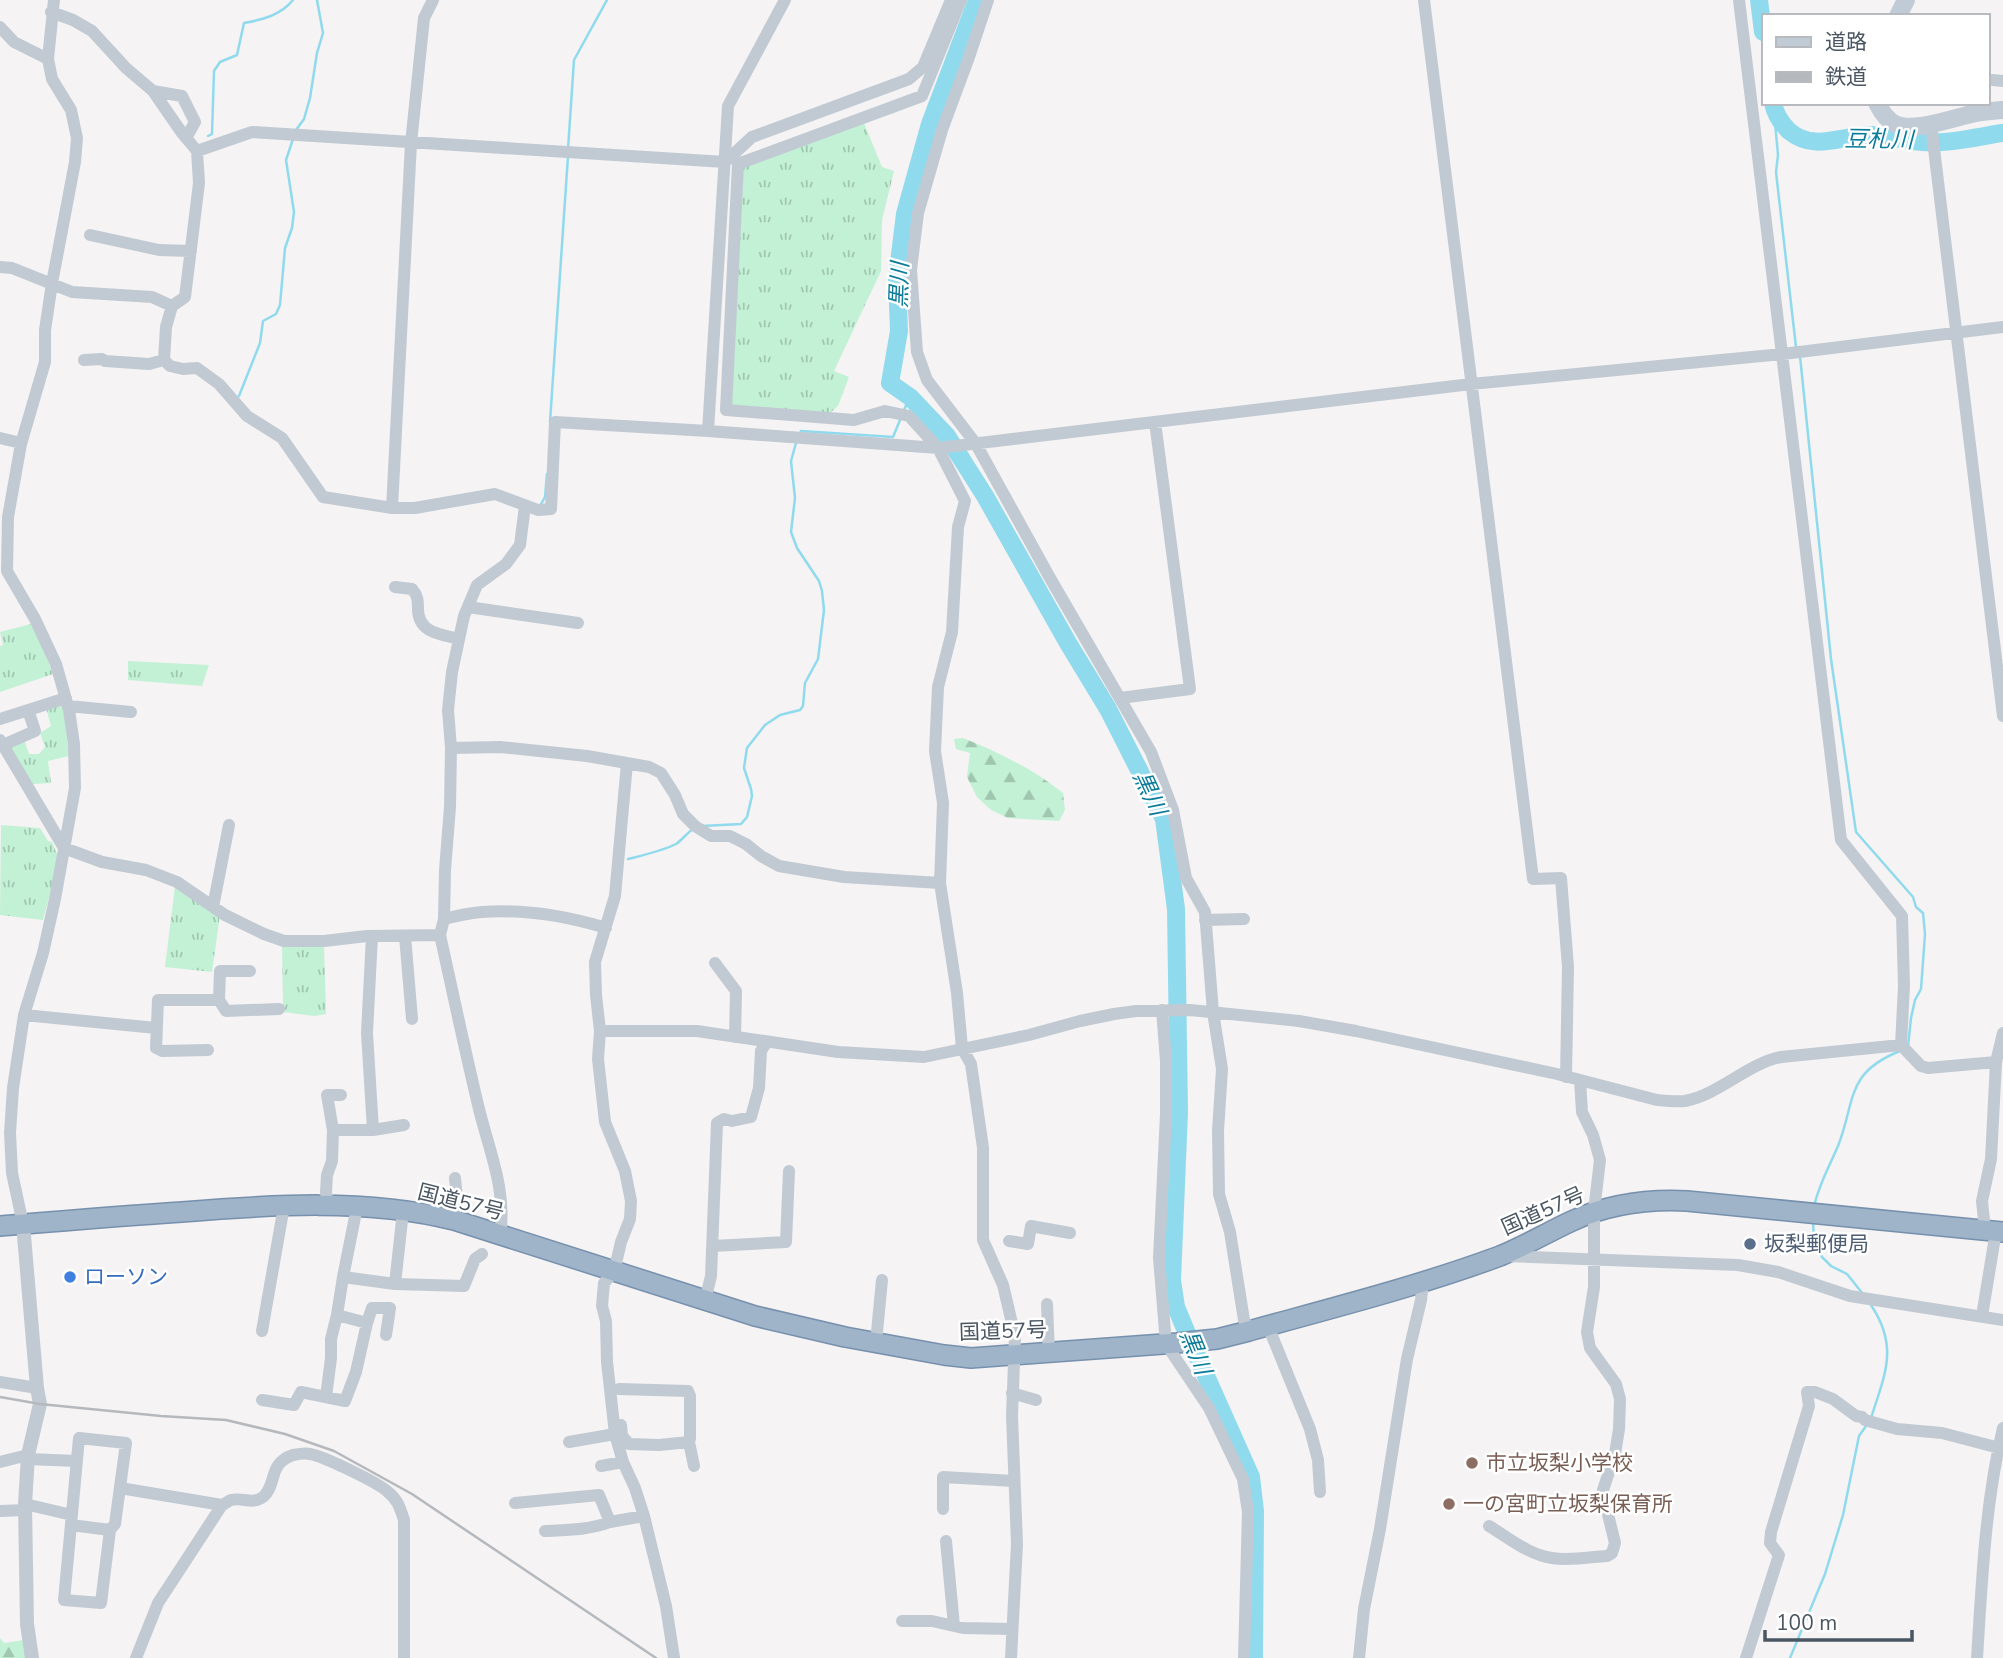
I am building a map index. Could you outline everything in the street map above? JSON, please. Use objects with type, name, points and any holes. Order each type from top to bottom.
[{"type":"highway","name":"国道57号","points":[[0,1226],[251,1207],[403,1210],[454,1220],[755,1316],[816,1331],[971,1358],[1172,1344],[1249,1331],[1500,1256],[1594,1211],[1633,1202],[1667,1200],[1994,1231]]},
{"type":"main road","points":[[1878,105],[1886,117],[1895,124],[1907,127],[1979,112],[2003,110]]},
{"type":"street","points":[[392,508],[411,143],[424,18],[433,0]]},
{"type":"street","points":[[708,430],[727,106],[785,0]]},
{"type":"street","points":[[197,150],[252,132],[724,162],[752,137],[909,79],[923,67],[951,0]]},
{"type":"street","points":[[961,0],[922,96],[738,164],[726,410],[854,420],[885,411],[909,416],[938,448],[965,500],[958,527],[952,632],[938,687],[935,751],[943,803],[940,883],[957,993],[962,1048],[971,1064],[983,1148],[983,1240],[1003,1285],[1015,1336],[1012,1393],[1017,1544],[1011,1658]]},
{"type":"street","points":[[988,0],[929,172],[918,213],[911,270],[917,352],[927,380],[976,444],[1151,752],[1173,810],[1186,878],[1205,912],[1213,1012],[1222,1069],[1218,1131],[1219,1194],[1230,1232],[1244,1320],[1249,1331]]},
{"type":"street","points":[[1424,0],[1533,878],[1560,878],[1568,967],[1566,1077]]},
{"type":"street","points":[[1739,0],[1841,840],[1902,916],[1904,986],[1900,1045],[1921,1066],[1928,1069],[1996,1062]]},
{"type":"street","points":[[32,1658],[27,1624],[25,1507],[28,1457],[40,1404],[23,1224],[5,1144],[24,1015],[43,953],[75,789],[74,744],[57,664],[35,619],[4,572],[8,517],[21,443],[45,362],[45,330],[52,283],[75,162],[77,138],[71,110],[52,79],[48,59],[53,6],[92,31],[126,68],[153,91],[197,150],[199,183],[185,297],[172,306],[166,327],[164,360],[170,366],[197,368],[219,384],[247,416],[282,438],[323,497],[392,508],[415,508],[495,494],[538,510],[551,509],[555,422],[708,430],[938,448],[1471,384],[1783,354],[2003,327]]},
{"type":"street","points":[[0,27],[14,42],[48,59]]},
{"type":"street","points":[[153,91],[182,96],[195,122],[186,138]]},
{"type":"street","points":[[1931,124],[2003,716]]},
{"type":"street","points":[[90,235],[159,250],[191,251]]},
{"type":"street","points":[[0,267],[12,268],[72,292],[152,297],[172,306]]},
{"type":"street","points":[[84,360],[102,359],[149,364],[164,360]]},
{"type":"street","points":[[1120,698],[1190,689],[1155,422]]},
{"type":"street","points":[[0,439],[21,443]]},
{"type":"street","points":[[500,1235],[502,1208],[498,1178],[479,1110],[440,935],[444,919],[450,807],[451,748],[448,710],[452,672],[468,607],[477,585],[506,564],[520,545],[525,506]]},
{"type":"street","points":[[395,587],[412,589],[417,596],[418,616],[423,626],[431,632],[459,639]]},
{"type":"street","points":[[468,607],[579,623]]},
{"type":"street","points":[[0,719],[67,702],[131,712]]},
{"type":"street","points":[[28,710],[35,731],[1,743],[64,848],[102,862],[146,870],[177,883],[225,915],[284,941],[440,935]]},
{"type":"street","points":[[451,748],[500,747],[649,766],[662,773],[683,814],[695,826],[711,836],[730,836],[779,866],[844,877],[940,883]]},
{"type":"street","points":[[627,763],[617,885],[595,962],[600,1031],[598,1059],[605,1122],[625,1171],[631,1201],[629,1219],[614,1272],[604,1283],[602,1306],[619,1389],[622,1436],[629,1444],[689,1442]]},
{"type":"street","points":[[214,907],[229,825]]},
{"type":"street","points":[[444,919],[500,911],[550,915],[606,928]]},
{"type":"street","points":[[1205,920],[1238,916]]},
{"type":"street","points":[[372,936],[367,1033],[373,1130]]},
{"type":"street","points":[[405,936],[412,1019]]},
{"type":"street","points":[[715,963],[736,991],[735,1037]]},
{"type":"street","points":[[250,971],[220,971],[219,1000],[226,1011],[279,1009]]},
{"type":"street","points":[[208,1050],[162,1051],[156,1048],[158,999],[219,1000]]},
{"type":"street","points":[[1162,1010],[1166,1114],[1159,1258],[1172,1344],[1209,1408],[1243,1479],[1248,1512],[1244,1658]]},
{"type":"street","points":[[600,1031],[697,1031],[838,1052],[924,1057],[1114,1014],[1190,1010],[1312,1023],[1580,1080],[1657,1100],[1686,1101],[1735,1079],[1768,1059],[1900,1045]]},
{"type":"street","points":[[24,1015],[156,1028]]},
{"type":"street","points":[[1982,1316],[1994,1231],[1982,1201],[1991,1159],[1996,1062],[2003,1032]]},
{"type":"street","points":[[705,1301],[711,1276],[717,1123],[724,1119],[732,1121],[751,1117],[759,1088],[761,1051],[766,1042]]},
{"type":"street","points":[[1489,1526],[1524,1548],[1554,1559],[1607,1556],[1612,1553],[1614,1547],[1615,1538],[1603,1490],[1615,1454],[1620,1399],[1616,1384],[1590,1348],[1587,1332],[1594,1287],[1594,1211],[1600,1160],[1582,1111],[1580,1080]]},
{"type":"street","points":[[0,1084],[13,1088]]},
{"type":"street","points":[[328,1207],[327,1175],[332,1161],[334,1129],[327,1095],[341,1095]]},
{"type":"street","points":[[334,1129],[373,1130],[404,1125]]},
{"type":"street","points":[[713,1246],[786,1242],[789,1171]]},
{"type":"street","points":[[454,1220],[457,1198],[455,1178]]},
{"type":"street","points":[[262,1331],[284,1206]]},
{"type":"street","points":[[326,1397],[331,1339],[357,1207]]},
{"type":"street","points":[[395,1284],[403,1210]]},
{"type":"street","points":[[1009,1241],[1028,1244],[1031,1226],[1070,1233]]},
{"type":"street","points":[[343,1277],[395,1284],[464,1286],[475,1259],[482,1254]]},
{"type":"street","points":[[1500,1256],[1738,1265],[1778,1272],[1850,1296],[2003,1320]]},
{"type":"street","points":[[876,1342],[882,1280]]},
{"type":"street","points":[[1359,1658],[1364,1609],[1380,1529],[1407,1359],[1422,1300],[1423,1281]]},
{"type":"street","points":[[1047,1304],[1048,1353]]},
{"type":"street","points":[[262,1400],[294,1405],[301,1392],[345,1401],[356,1372],[372,1308],[390,1308],[386,1335]]},
{"type":"street","points":[[337,1315],[367,1323]]},
{"type":"street","points":[[606,1321],[607,1362],[615,1434],[644,1516],[666,1606],[674,1658]]},
{"type":"street","points":[[1268,1326],[1310,1429],[1318,1460],[1320,1492]]},
{"type":"street","points":[[0,1382],[37,1388]]},
{"type":"street","points":[[619,1389],[688,1391],[689,1442],[694,1466]]},
{"type":"street","points":[[1746,1658],[1779,1555],[1770,1543],[1771,1532],[1809,1406],[1807,1392],[1833,1399],[1865,1420],[1897,1429],[1942,1433],[2001,1448]]},
{"type":"street","points":[[1012,1393],[1036,1400]]},
{"type":"street","points":[[1977,1658],[1985,1543],[2003,1428]]},
{"type":"street","points":[[569,1442],[615,1434]]},
{"type":"street","points":[[79,1438],[126,1443],[120,1488],[115,1524],[110,1530],[101,1603],[64,1600],[79,1438]]},
{"type":"street","points":[[136,1658],[158,1604],[222,1506],[231,1500],[254,1502],[264,1496],[271,1486],[274,1469],[296,1454],[310,1454],[347,1470],[387,1490],[399,1503],[404,1520],[404,1658]]},
{"type":"street","points":[[0,1462],[28,1457],[77,1461]]},
{"type":"street","points":[[601,1466],[623,1462]]},
{"type":"street","points":[[943,1509],[943,1477],[1014,1481]]},
{"type":"street","points":[[120,1488],[222,1506]]},
{"type":"street","points":[[515,1503],[599,1495],[610,1522]]},
{"type":"street","points":[[0,1511],[25,1507],[110,1530]]},
{"type":"street","points":[[545,1531],[598,1527],[644,1516]]},
{"type":"street","points":[[946,1541],[954,1626]]},
{"type":"street","points":[[902,1621],[932,1621],[963,1628],[1012,1629]]},
{"type":"green space","points":[[864,123],[882,167],[894,171],[882,220],[881,271],[834,371],[849,377],[838,406],[830,413],[729,406],[742,166]]},
{"type":"green space","points":[[31,624],[53,674],[0,692],[0,646],[3,645],[0,632]]},
{"type":"green space","points":[[128,661],[209,665],[202,686],[128,680]]},
{"type":"green space","points":[[62,703],[69,756],[48,761],[51,783],[32,784],[8,746],[24,739],[29,754],[39,754],[45,747],[40,733],[51,726],[46,708]]},
{"type":"green space","points":[[963,738],[1015,762],[1063,793],[1065,810],[1059,821],[1008,818],[991,810],[977,797],[967,777],[970,753],[956,749],[954,739]]},
{"type":"green space","points":[[1,825],[40,828],[48,841],[52,842],[59,859],[43,920],[0,915]]},
{"type":"green space","points":[[175,886],[220,915],[212,972],[165,967]]},
{"type":"green space","points":[[282,943],[324,945],[326,1014],[314,1016],[283,1012]]},
{"type":"green space","points":[[0,1638],[4,1643],[24,1640],[27,1658],[0,1658]]},
{"type":"waterway","points":[[208,136],[212,134],[214,71],[220,62],[237,55],[244,23],[271,16],[283,10],[293,0]]},
{"type":"waterway","points":[[296,130],[304,119],[310,98],[323,33],[317,0]]},
{"type":"waterway","points":[[568,149],[574,60],[607,0]]},
{"type":"waterway","name":"黒川","points":[[977,0],[930,124],[905,214],[897,279],[899,331],[890,383],[910,397],[947,436],[985,496],[1108,709],[1164,819],[1176,909],[1179,1112],[1172,1280],[1176,1307],[1251,1477],[1255,1511],[1254,1658]]},
{"type":"waterway","name":"豆札川","points":[[1759,0],[1762,24]]},
{"type":"waterway","name":"豆札川","points":[[1774,105],[1789,131],[1809,141],[1873,135],[1942,142],[2003,133]]},
{"type":"waterway","points":[[1774,112],[1778,155],[1776,172],[1796,347]]},
{"type":"waterway","points":[[239,396],[260,343],[263,321],[276,314],[280,305],[285,248],[294,212],[286,160],[293,139]]},
{"type":"waterway","points":[[550,422],[568,156]]},
{"type":"waterway","points":[[1800,356],[1831,659],[1856,832],[1913,897],[1916,907],[1923,913],[1925,934],[1921,989],[1915,1000],[1908,1047]]},
{"type":"waterway","points":[[904,410],[910,397]]},
{"type":"waterway","points":[[800,433],[893,437],[900,420]]},
{"type":"waterway","points":[[702,826],[741,824],[747,817],[752,796],[744,768],[747,748],[765,725],[780,715],[800,710],[803,706],[805,683],[818,659],[824,610],[822,591],[819,581],[797,548],[791,532],[795,498],[791,461],[796,443]]},
{"type":"waterway","points":[[541,504],[545,497],[547,474]]},
{"type":"waterway","points":[[628,859],[676,844],[693,829]]},
{"type":"waterway","points":[[1814,1207],[1861,1079],[1882,1060],[1900,1051]]},
{"type":"waterway","points":[[1813,1220],[1814,1241],[1822,1257],[1831,1266],[1847,1274],[1863,1294]]},
{"type":"waterway","points":[[1871,1305],[1885,1334],[1887,1361],[1871,1418]]},
{"type":"waterway","points":[[1790,1658],[1825,1574],[1843,1515],[1859,1436],[1866,1426]]},
{"type":"railway","points":[[0,1397],[40,1404],[226,1420],[285,1434],[334,1451],[412,1494],[656,1658]]},
{"type":"place","name":"坂梨郵便局","points":[[1750,1244]]},
{"type":"place","name":"ローソン","points":[[70,1277]]},
{"type":"place","name":"市立坂梨小学校","points":[[1472,1463]]},
{"type":"place","name":"一の宮町立坂梨保育所","points":[[1449,1504]]}]
